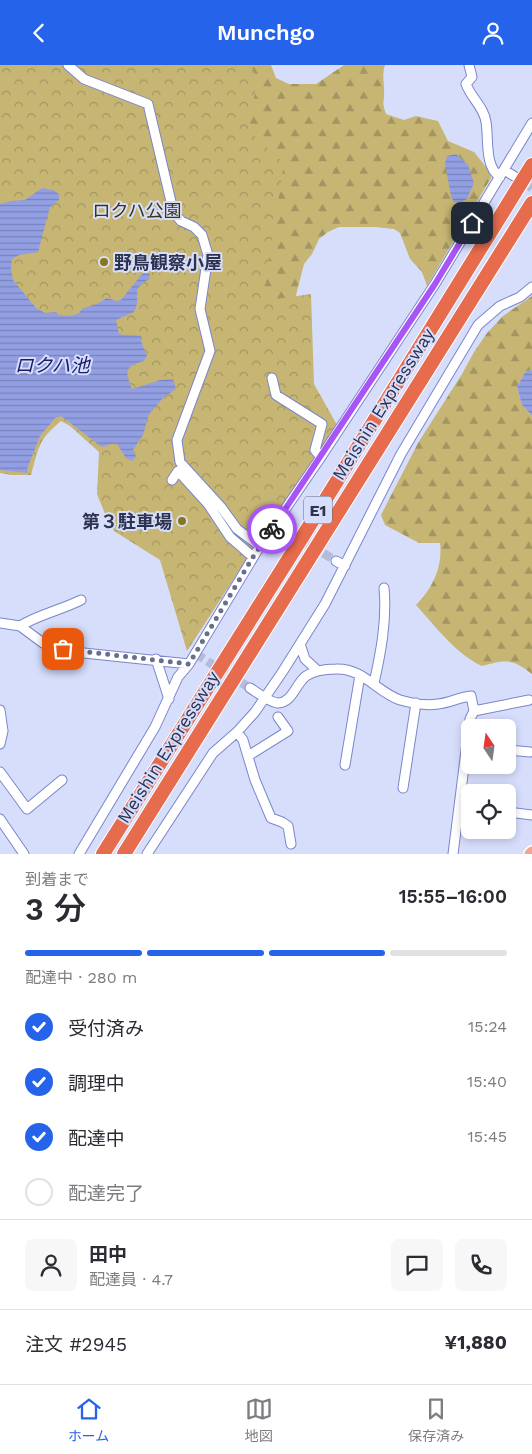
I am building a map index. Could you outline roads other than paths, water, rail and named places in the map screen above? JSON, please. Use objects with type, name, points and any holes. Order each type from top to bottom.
[{"type":"highway","name":"Meishin Expressway","points":[[103,854],[303,536],[532,165]]},
{"type":"highway","name":"Meishin Expressway","points":[[124,854],[532,203]]},
{"type":"street","points":[[68,65],[84,79],[148,104],[172,206],[181,221],[198,231],[204,240],[208,255],[200,309],[210,351],[177,440],[180,462],[237,529],[260,546]]},
{"type":"street","points":[[469,65],[472,77],[466,84],[469,92],[484,113],[490,162],[494,173],[514,176]]},
{"type":"street","points":[[79,854],[150,735],[178,677],[189,664],[260,546],[435,284],[532,123]]},
{"type":"street","points":[[147,854],[213,753],[237,732],[255,712],[300,645],[325,604],[401,454],[478,325],[500,305],[520,297],[532,287]]},
{"type":"street","points":[[272,378],[276,395],[322,424],[315,450],[321,457]]},
{"type":"street","points":[[172,480],[178,471],[208,504],[230,537],[253,557]]},
{"type":"street","points":[[275,525],[289,532]]},
{"type":"street","points":[[336,561],[345,566]]},
{"type":"street","points":[[374,683],[386,610],[384,589]]},
{"type":"street","points":[[20,626],[37,617],[50,614],[81,600]]},
{"type":"street","points":[[0,623],[20,626],[43,643],[84,653],[156,659],[189,664]]},
{"type":"street","points":[[300,645],[305,659],[318,671]]},
{"type":"street","points":[[156,659],[169,699]]},
{"type":"street","points":[[250,688],[274,702],[284,702],[303,679],[318,671],[348,669],[374,683],[395,698],[416,703],[436,705],[471,696],[474,711],[470,719]]},
{"type":"street","points":[[345,765],[360,675]]},
{"type":"street","points":[[474,711],[529,700]]},
{"type":"street","points":[[403,788],[416,703]]},
{"type":"street","points":[[0,710],[3,731],[0,745]]},
{"type":"street","points":[[248,757],[288,731],[278,717]]},
{"type":"street","points":[[237,732],[243,740],[255,780],[272,818],[288,826],[291,844]]},
{"type":"street","points":[[516,751],[530,752]]},
{"type":"street","points":[[0,772],[28,809],[62,780]]},
{"type":"street","points":[[453,854],[464,774]]},
{"type":"street","points":[[516,813],[532,815]]},
{"type":"street","points":[[0,819],[24,854]]},
{"type":"water","points":[[456,154],[468,165],[474,183],[467,199],[458,203],[453,201],[451,196],[445,164],[447,156]]},
{"type":"water","name":"ロクハ池","points":[[42,188],[53,190],[59,194],[59,200],[50,207],[38,252],[19,255],[12,259],[11,268],[13,280],[36,308],[45,313],[56,312],[59,315],[71,316],[79,313],[83,308],[95,305],[107,298],[116,301],[121,300],[141,275],[144,273],[150,274],[149,279],[137,290],[134,312],[116,320],[119,334],[142,337],[141,341],[147,356],[144,361],[130,367],[127,373],[132,389],[160,380],[173,379],[176,389],[163,398],[149,414],[143,435],[133,450],[136,457],[132,461],[126,458],[117,444],[102,447],[61,416],[55,418],[40,436],[27,469],[28,473],[0,470],[0,204],[25,200]]},
{"type":"water","points":[[532,370],[532,416],[522,405],[517,387],[525,372]]},
{"type":"tunnel","points":[[518,179],[532,188]]},
{"type":"tunnel","points":[[289,532],[336,561]]},
{"type":"tunnel","points":[[196,654],[250,688]]},
{"type":"place","name":"野鳥観察小屋","points":[[104,262]]},
{"type":"place","name":"第３駐車場","points":[[182,521]]},
{"type":"park label","name":"ロクハ公園","points":[[137,210]]}]
